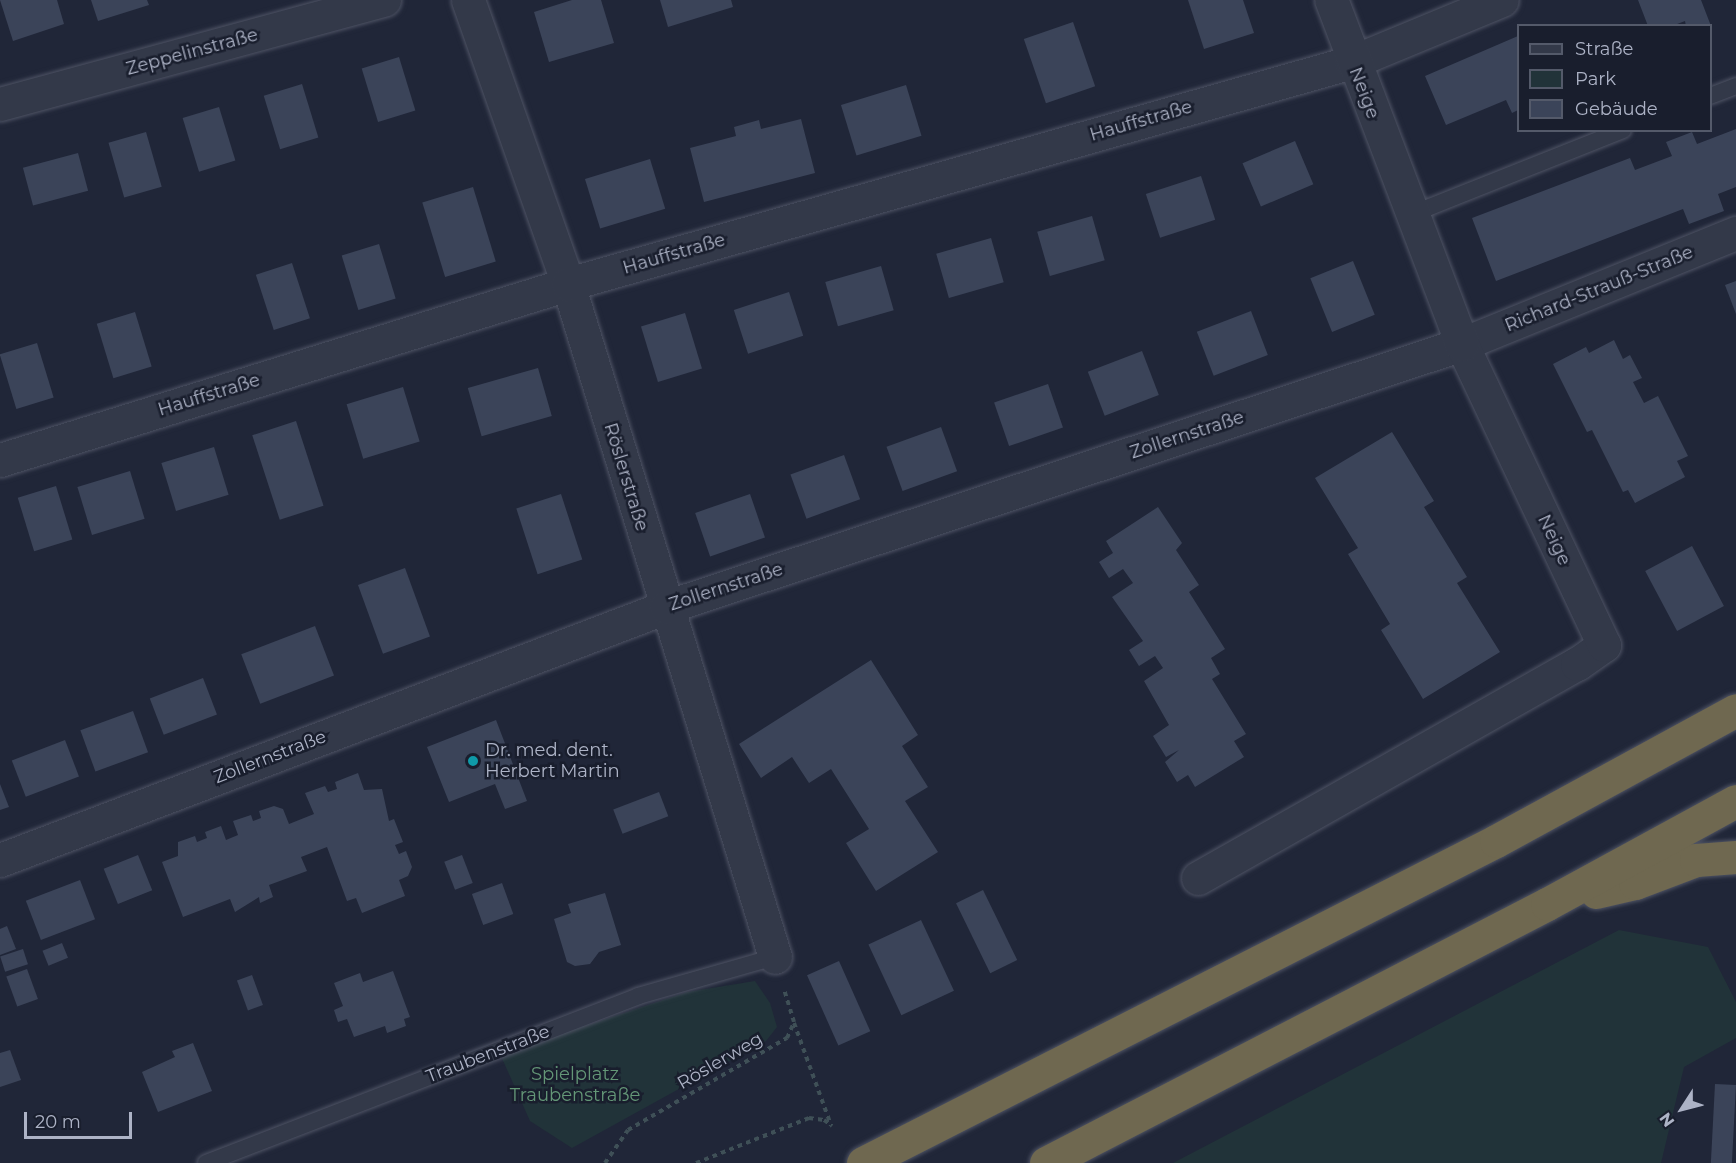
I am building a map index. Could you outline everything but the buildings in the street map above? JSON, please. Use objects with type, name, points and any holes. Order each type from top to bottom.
[{"type":"highway","points":[[863,1163],[1496,841],[1736,710]]},
{"type":"highway","points":[[1046,1163],[1547,904],[1736,801]]},
{"type":"highway","points":[[1547,904],[1635,883],[1696,860],[1736,857]]},
{"type":"street","name":"Zeppelinstraße","points":[[0,104],[384,0]]},
{"type":"street","name":"Röslerstraße","points":[[468,0],[568,284],[775,957]]},
{"type":"street","name":"Neige","points":[[1198,878],[1577,664],[1604,645],[1462,344],[1352,62],[1331,0]]},
{"type":"street","name":"Hauffstraße","points":[[0,460],[568,284],[1352,62],[1502,0]]},
{"type":"street","name":"Richard-Strauß-Straße","points":[[1462,344],[1736,233]]},
{"type":"street","name":"Zollernstraße","points":[[0,860],[666,607],[1462,344]]},
{"type":"lane","points":[[1712,95],[1736,86]]},
{"type":"lane","points":[[1412,214],[1618,132]]},
{"type":"lane","name":"Traubenstraße","points":[[206,1163],[638,996],[775,957]]},
{"type":"path","points":[[696,1163],[809,1118],[824,1120],[832,1126],[794,1022],[775,957]]},
{"type":"path","name":"Röslerweg","points":[[605,1163],[628,1130],[787,1038],[794,1022]]},
{"type":"green space","points":[[1619,930],[1708,947],[1736,1002],[1736,1038],[1684,1067],[1661,1163],[1173,1163]]},
{"type":"green space","name":"Spielplatz Traubenstraße","points":[[755,981],[770,1003],[777,1027],[766,1041],[572,1148],[530,1121],[500,1054],[687,992]]},
{"type":"place","name":"Dr. med. dent. Herbert Martin","points":[[473,761]]}]
